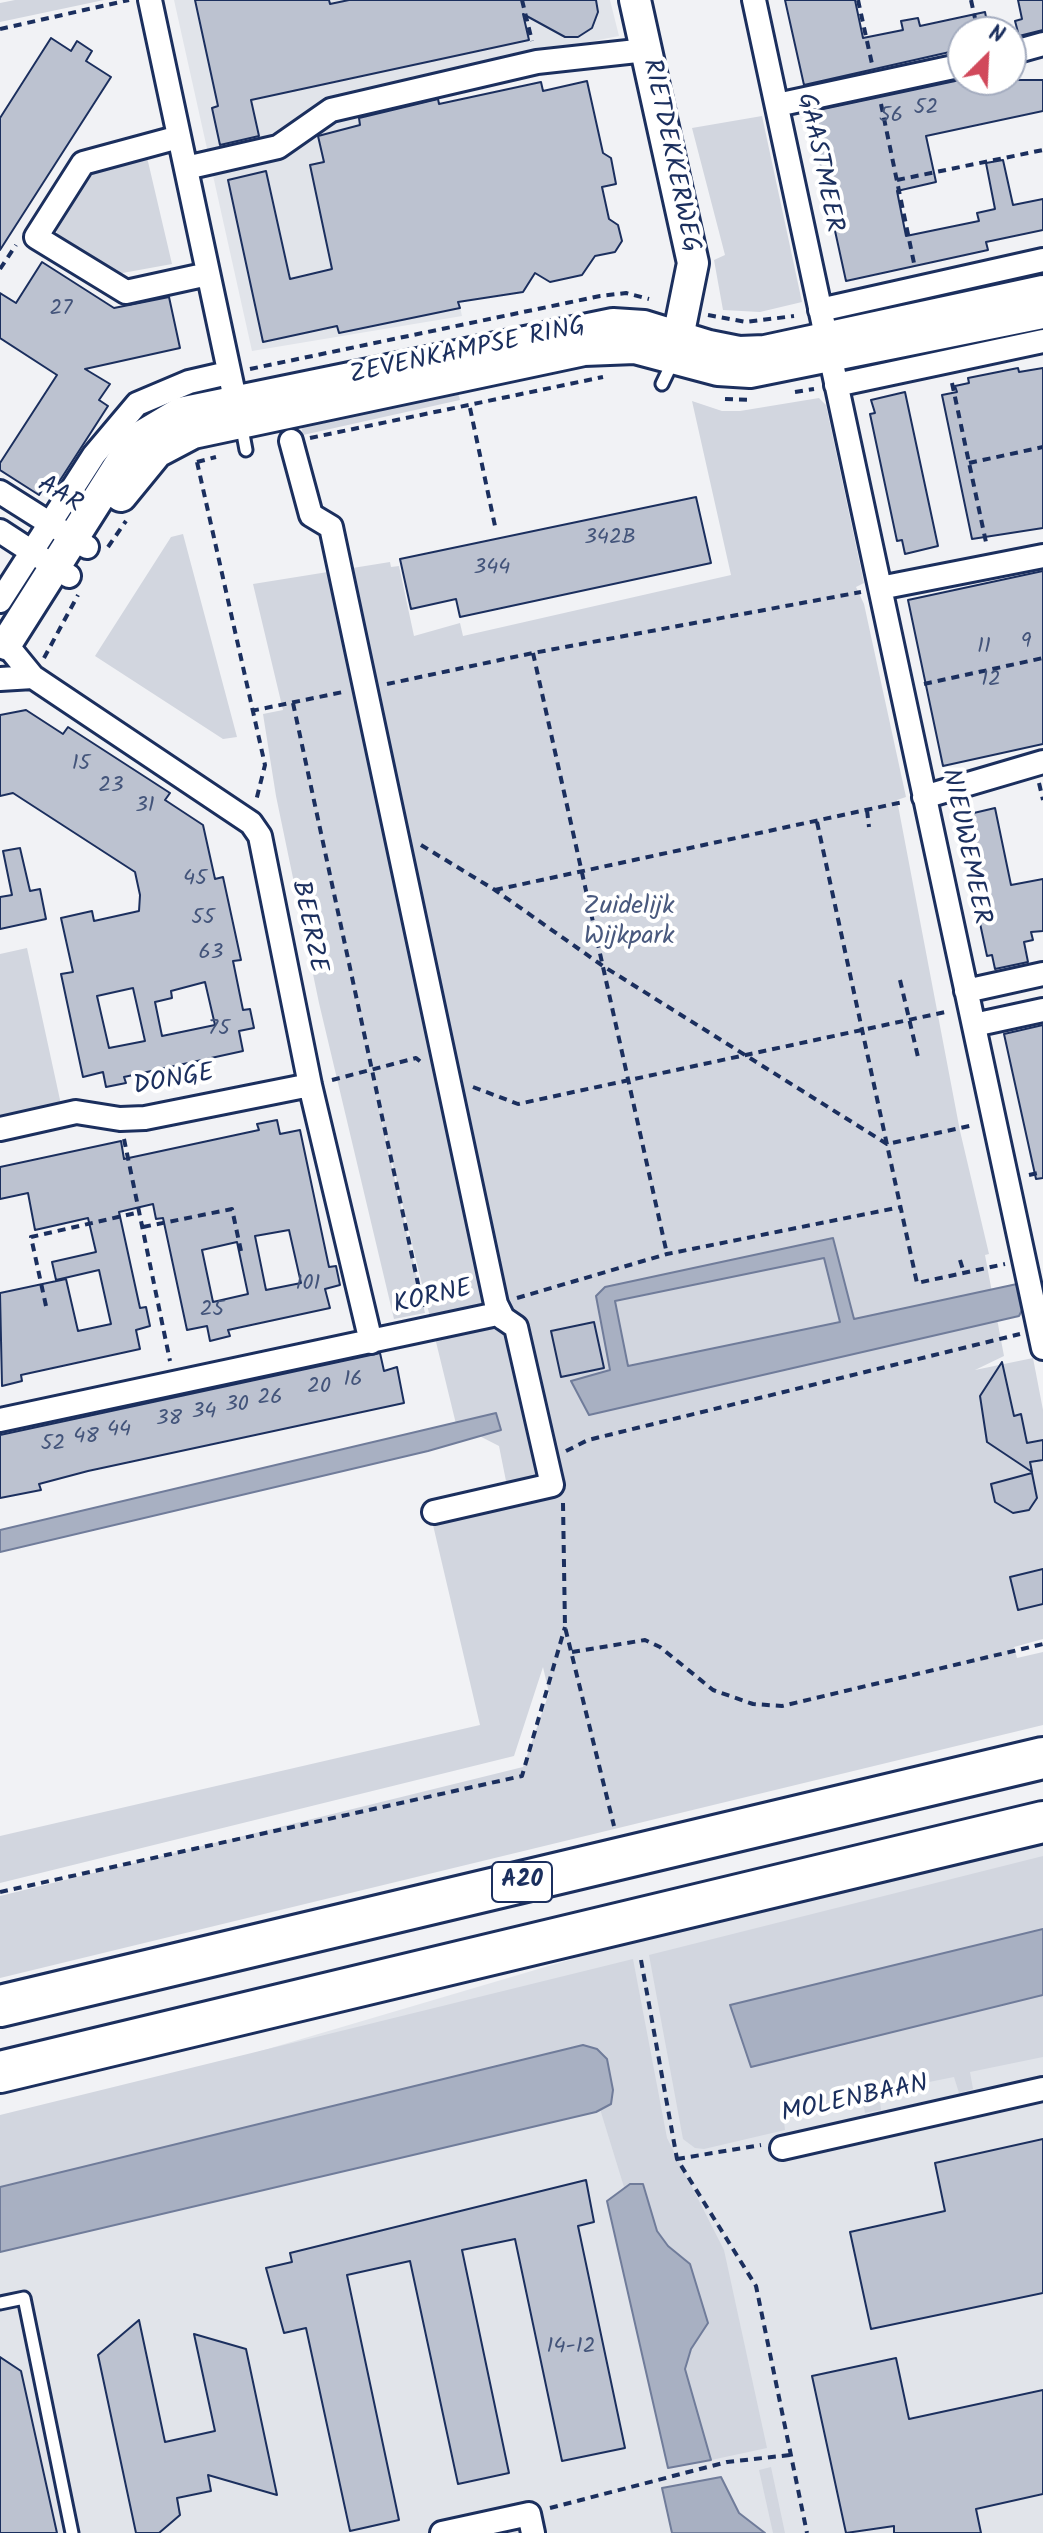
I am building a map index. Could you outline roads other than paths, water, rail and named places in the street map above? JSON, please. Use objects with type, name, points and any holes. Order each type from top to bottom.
[{"type":"highway","name":"A20","points":[[0,2006],[1043,1758]]},
{"type":"highway","name":"A20","points":[[0,2072],[1043,1822]]},
{"type":"main road","name":"RIETDEKKERWEG","points":[[635,0],[693,263],[672,360]]},
{"type":"main road","name":"ZEVENKAMPSE RING","points":[[828,348],[1043,291]]},
{"type":"main road","name":"ZEVENKAMPSE RING","points":[[3,644],[70,536],[140,437],[180,413],[238,412],[613,324],[644,326],[672,360],[739,352],[828,348],[1043,313]]},
{"type":"street","points":[[150,0],[238,412]]},
{"type":"street","name":"GAASTMEER","points":[[754,0],[828,348]]},
{"type":"street","points":[[186,168],[278,147],[331,110],[537,62],[646,50]]},
{"type":"street","points":[[777,105],[947,68]]},
{"type":"street","points":[[179,137],[83,163],[36,237],[126,292],[208,274]]},
{"type":"street","name":"ZEVENKAMPSE RING","points":[[828,348],[919,289],[1043,260]]},
{"type":"street","name":"ZEVENKAMPSE RING","points":[[828,348],[947,361],[1043,341]]},
{"type":"street","name":"NIEUWEMEER","points":[[828,348],[1041,1338]]},
{"type":"street","points":[[291,441],[311,515],[331,527],[500,1311]]},
{"type":"street","name":"AAR","points":[[0,492],[70,536]]},
{"type":"street","points":[[0,531],[53,565]]},
{"type":"street","points":[[880,588],[1043,556]]},
{"type":"street","name":"ZEVENKAMPSE RING","points":[[0,601],[53,565]]},
{"type":"street","points":[[3,644],[33,677]]},
{"type":"street","points":[[0,679],[33,677]]},
{"type":"street","name":"BEERZE","points":[[33,677],[251,823],[260,836],[310,1085],[371,1342]]},
{"type":"street","points":[[924,797],[1043,762]]},
{"type":"street","points":[[970,1008],[1043,974]]},
{"type":"street","points":[[970,1008],[1043,1010]]},
{"type":"street","name":"DONGE","points":[[0,1129],[76,1112],[120,1119],[145,1118],[310,1085]]},
{"type":"street","name":"KORNE","points":[[0,1420],[371,1342],[500,1311],[516,1327],[552,1485],[434,1512]]},
{"type":"street","name":"MOLENBAAN","points":[[782,2148],[1043,2089]]},
{"type":"street","points":[[442,2533],[531,2524]]},
{"type":"lane","points":[[0,2303],[24,2298],[72,2533]]},
{"type":"water","points":[[833,1238],[854,1319],[1017,1284],[1023,1308],[1019,1316],[589,1415],[571,1381],[610,1370],[596,1296],[605,1287]],"holes":[[[824,1258],[840,1322],[628,1366],[615,1301]]]},
{"type":"water","points":[[496,1413],[501,1430],[428,1451],[0,1552],[0,1530]]},
{"type":"water","points":[[1043,1929],[1043,1995],[751,2067],[730,2005]]},
{"type":"water","points":[[583,2045],[597,2049],[607,2059],[613,2090],[611,2104],[596,2112],[0,2252],[0,2187]]},
{"type":"water","points":[[630,2184],[643,2184],[657,2231],[668,2246],[690,2264],[708,2323],[691,2349],[685,2369],[711,2460],[668,2468],[607,2201]]},
{"type":"water","points":[[721,2477],[739,2513],[765,2533],[672,2533],[662,2488]]},
{"type":"park label","name":"Zuidelijk Wijkpark","points":[[629,924]]}]
